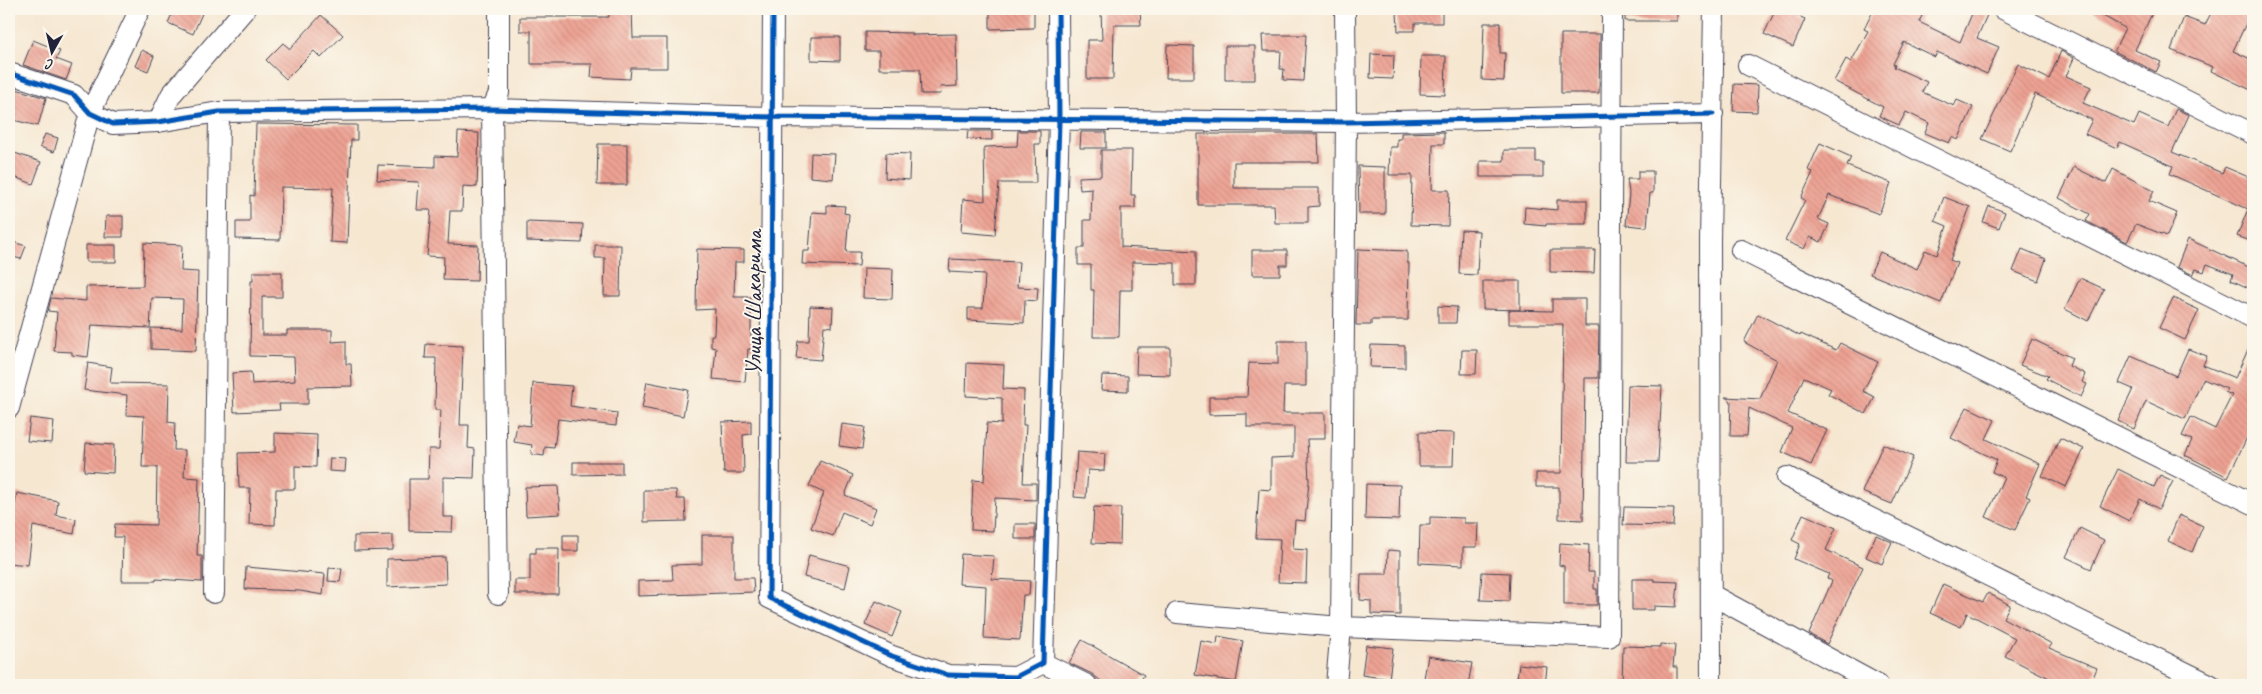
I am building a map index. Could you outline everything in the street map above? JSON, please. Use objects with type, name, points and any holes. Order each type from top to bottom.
[{"type":"street","points":[[9,408],[90,113],[140,9]]},
{"type":"street","points":[[158,122],[171,96],[245,9]]},
{"type":"street","points":[[498,594],[492,109],[498,93],[499,9]]},
{"type":"street","name":"Улица Шакарима","points":[[773,9],[769,598],[892,656],[948,675],[1016,677],[1043,663]]},
{"type":"street","points":[[1058,9],[1059,120],[1043,663],[1087,685]]},
{"type":"street","points":[[1336,685],[1342,627],[1346,122],[1344,9]]},
{"type":"street","points":[[1177,613],[1342,627],[1609,637],[1612,9]]},
{"type":"street","points":[[1712,685],[1710,241],[1714,9]]},
{"type":"street","points":[[2004,9],[2253,134]]},
{"type":"street","points":[[1748,65],[2253,318]]},
{"type":"street","points":[[9,73],[74,95],[90,113],[113,124],[158,122],[219,112],[492,109],[771,117],[1346,122],[1713,114]]},
{"type":"street","points":[[214,593],[219,112]]},
{"type":"street","points":[[1741,250],[2253,504]]},
{"type":"street","points":[[1787,477],[2211,685]]},
{"type":"street","points":[[1712,595],[1878,685]]},
{"type":"building","points":[[174,9],[204,9],[193,34],[168,23]]},
{"type":"building","points":[[609,9],[632,9],[633,38],[667,38],[667,68],[631,68],[630,79],[591,77],[592,64],[531,64],[531,31],[520,31],[520,17],[609,17]]},
{"type":"building","points":[[990,9],[1034,9],[1034,28],[990,29]]},
{"type":"building","points":[[1101,9],[1140,9],[1141,25],[1114,25],[1113,79],[1087,79],[1087,40],[1102,40]]},
{"type":"building","points":[[1413,9],[1442,9],[1442,23],[1415,23],[1415,31],[1398,31],[1397,12],[1413,12]]},
{"type":"building","points":[[1625,9],[1677,9],[1677,21],[1625,21]]},
{"type":"building","points":[[1776,9],[1782,9],[1805,19],[1793,47],[1764,34]]},
{"type":"building","points":[[1874,9],[1925,9],[1919,22],[1960,42],[1974,9],[1987,15],[1977,38],[1999,47],[1987,74],[1937,52],[1935,57],[1904,42],[1893,64],[1895,65],[1894,67],[1927,82],[1922,92],[1954,106],[1957,100],[1973,107],[1958,140],[1952,137],[1949,143],[1925,133],[1929,123],[1906,112],[1899,125],[1879,116],[1883,107],[1834,81],[1846,59],[1851,62],[1868,31],[1864,29]]},
{"type":"building","points":[[2090,9],[2154,9],[2135,50],[2161,62],[2156,72],[2114,51],[2125,28]]},
{"type":"building","points":[[2213,9],[2253,9],[2233,51],[2253,60],[2253,91],[2211,71],[2213,67],[2171,50],[2184,17],[2205,25]]},
{"type":"building","points":[[321,15],[343,35],[321,58],[314,51],[286,79],[266,60],[283,43],[290,49]]},
{"type":"building","points":[[1484,23],[1500,23],[1500,53],[1505,53],[1504,81],[1482,80]]},
{"type":"building","points":[[865,32],[912,33],[912,35],[956,34],[957,86],[940,87],[941,94],[921,94],[920,69],[879,69],[879,51],[865,51]]},
{"type":"building","points":[[1561,34],[1600,34],[1599,93],[1561,93]]},
{"type":"building","points":[[1262,35],[1306,35],[1303,81],[1283,80],[1284,69],[1280,69],[1281,51],[1263,51]]},
{"type":"building","points":[[811,37],[840,37],[840,61],[811,60]]},
{"type":"building","points":[[33,40],[60,51],[56,59],[72,65],[66,80],[23,65]]},
{"type":"building","points":[[1167,45],[1194,46],[1194,78],[1166,78]]},
{"type":"building","points":[[1225,46],[1255,46],[1255,80],[1225,80]]},
{"type":"building","points":[[142,50],[154,56],[148,71],[135,66]]},
{"type":"building","points":[[2061,51],[2074,58],[2066,76],[2091,87],[2083,103],[2134,125],[2139,114],[2168,127],[2176,109],[2189,115],[2172,152],[2222,173],[2225,167],[2253,179],[2253,242],[2237,236],[2248,209],[2170,174],[2173,166],[2120,142],[2117,148],[2085,134],[2092,120],[2035,94],[2010,151],[1982,139],[2018,64],[2049,79]]},
{"type":"building","points":[[1371,54],[1394,55],[1393,79],[1370,78]]},
{"type":"building","points":[[1421,56],[1446,56],[1445,95],[1420,94]]},
{"type":"building","points":[[1734,84],[1758,85],[1757,112],[1733,111]]},
{"type":"building","points":[[9,87],[46,98],[38,126],[9,119]]},
{"type":"building","points":[[256,124],[357,125],[357,140],[351,140],[347,243],[330,242],[333,188],[281,187],[280,240],[236,239],[236,222],[250,222],[250,195],[254,196]]},
{"type":"building","points":[[968,131],[992,131],[992,140],[967,139]]},
{"type":"building","points":[[1018,131],[1040,131],[1040,144],[1035,144],[1036,183],[999,183],[995,235],[961,232],[963,199],[985,201],[984,147],[1017,146]]},
{"type":"building","points":[[458,132],[479,133],[477,187],[463,186],[462,211],[450,211],[448,244],[478,245],[477,281],[443,280],[444,257],[427,256],[431,210],[417,210],[419,182],[377,180],[378,165],[435,167],[435,156],[457,157]]},
{"type":"building","points":[[1081,132],[1106,132],[1106,148],[1080,148]]},
{"type":"building","points":[[1444,132],[1444,144],[1433,144],[1432,190],[1449,190],[1448,226],[1411,225],[1412,175],[1389,175],[1390,147],[1397,147],[1397,139],[1401,139],[1401,133]]},
{"type":"building","points":[[45,134],[58,138],[54,152],[40,147]]},
{"type":"building","points":[[1198,134],[1318,134],[1319,162],[1234,162],[1234,188],[1319,188],[1319,206],[1308,207],[1308,223],[1275,223],[1274,205],[1198,205]]},
{"type":"building","points":[[1820,143],[1851,157],[1847,166],[1891,183],[1879,214],[1829,195],[1818,219],[1829,224],[1821,242],[1810,237],[1804,249],[1785,241],[1805,200],[1801,198],[1813,172],[1808,170]]},
{"type":"building","points":[[598,144],[627,144],[627,185],[597,185]]},
{"type":"building","points":[[1101,150],[1132,150],[1131,195],[1135,195],[1135,208],[1121,208],[1121,247],[1196,251],[1196,285],[1175,285],[1175,263],[1132,262],[1132,290],[1120,290],[1119,337],[1093,337],[1094,290],[1091,290],[1091,265],[1078,265],[1078,248],[1084,248],[1084,220],[1091,220],[1092,189],[1080,190],[1079,177],[1101,176]]},
{"type":"building","points":[[1504,150],[1536,150],[1536,162],[1543,162],[1543,177],[1480,177],[1480,161],[1504,161]]},
{"type":"building","points":[[9,151],[41,162],[33,184],[9,175]]},
{"type":"building","points":[[811,153],[835,154],[833,179],[810,177]]},
{"type":"building","points":[[886,153],[910,154],[909,180],[885,178]]},
{"type":"building","points":[[1358,166],[1385,167],[1385,214],[1359,214]]},
{"type":"building","points":[[2074,167],[2106,183],[2113,169],[2154,191],[2149,201],[2177,213],[2167,236],[2136,224],[2127,242],[2086,221],[2090,214],[2059,198]]},
{"type":"building","points":[[1638,171],[1653,171],[1653,193],[1650,193],[1647,227],[1626,225],[1629,193],[1627,179],[1638,179]]},
{"type":"building","points":[[1944,197],[1970,207],[1950,260],[1957,263],[1941,303],[1870,274],[1880,252],[1917,269],[1925,250],[1937,255],[1947,226],[1935,221]]},
{"type":"building","points":[[1557,200],[1587,200],[1587,224],[1546,224],[1546,226],[1524,224],[1525,207],[1557,210]]},
{"type":"building","points":[[827,205],[845,206],[844,213],[849,214],[846,252],[860,252],[859,266],[802,264],[803,251],[809,251],[812,212],[827,213]]},
{"type":"building","points":[[1989,206],[2005,212],[1999,228],[1983,222]]},
{"type":"building","points":[[106,216],[123,216],[123,237],[105,237]]},
{"type":"building","points":[[527,222],[583,224],[582,243],[527,241]]},
{"type":"building","points":[[1461,230],[1479,231],[1477,275],[1459,274]]},
{"type":"building","points":[[2188,239],[2253,269],[2253,290],[2231,280],[2233,274],[2207,264],[2204,272],[2196,269],[2193,275],[2177,267]]},
{"type":"building","points":[[13,242],[26,246],[21,259],[9,256]]},
{"type":"building","points":[[144,243],[182,245],[181,271],[198,272],[196,351],[151,349],[151,328],[182,329],[183,299],[152,298],[150,328],[92,325],[88,357],[72,355],[72,352],[54,351],[57,312],[48,311],[51,298],[86,301],[86,287],[143,286]]},
{"type":"building","points":[[86,245],[116,245],[116,262],[86,262]]},
{"type":"building","points":[[595,245],[621,245],[620,296],[604,296],[605,258],[595,258]]},
{"type":"building","points":[[697,249],[744,250],[744,262],[735,262],[734,297],[751,297],[751,337],[759,337],[759,350],[748,349],[745,382],[713,379],[716,348],[711,347],[711,335],[714,335],[715,309],[696,310]]},
{"type":"building","points":[[1358,249],[1407,251],[1407,263],[1409,263],[1408,320],[1371,320],[1371,325],[1356,325]]},
{"type":"building","points":[[2022,249],[2046,259],[2038,281],[2013,271]]},
{"type":"building","points":[[1252,250],[1287,250],[1287,265],[1280,265],[1280,275],[1252,275]]},
{"type":"building","points":[[1550,250],[1595,250],[1594,273],[1550,272]]},
{"type":"building","points":[[950,259],[1019,262],[1017,287],[1038,288],[1037,301],[1025,300],[1024,323],[968,320],[968,308],[983,308],[985,274],[949,272]]},
{"type":"building","points":[[864,268],[893,269],[892,299],[863,298]]},
{"type":"building","points":[[253,272],[282,272],[282,297],[262,297],[262,335],[287,335],[287,330],[332,330],[332,342],[346,341],[346,364],[351,364],[352,386],[308,387],[308,404],[279,404],[280,410],[234,412],[232,373],[251,372],[252,384],[295,381],[294,357],[250,356],[251,281],[253,281]]},
{"type":"building","points":[[2080,278],[2104,289],[2088,321],[2065,309]]},
{"type":"building","points":[[1483,281],[1520,281],[1520,310],[1483,309]]},
{"type":"building","points":[[2173,298],[2199,310],[2185,340],[2159,328]]},
{"type":"building","points":[[1552,299],[1585,299],[1585,326],[1599,326],[1598,378],[1585,378],[1583,520],[1559,519],[1559,487],[1536,487],[1536,473],[1561,473],[1563,324],[1509,324],[1509,310],[1552,311]]},
{"type":"building","points":[[810,306],[833,307],[832,327],[824,326],[821,360],[796,358],[798,341],[809,341]]},
{"type":"building","points":[[1438,306],[1457,307],[1456,323],[1438,323]]},
{"type":"building","points":[[1758,314],[1800,336],[1801,334],[1836,350],[1840,343],[1878,362],[1863,391],[1875,397],[1866,414],[1828,394],[1831,389],[1804,377],[1788,413],[1827,430],[1811,465],[1782,452],[1792,428],[1749,408],[1747,436],[1730,436],[1731,401],[1725,397],[1760,399],[1777,360],[1744,342]]},
{"type":"building","points":[[2032,339],[2072,358],[2069,366],[2085,374],[2082,382],[2087,384],[2081,397],[2046,379],[2048,376],[2020,365]]},
{"type":"building","points":[[2253,339],[2253,425],[2228,477],[2185,455],[2192,440],[2182,436],[2191,417],[2215,429],[2232,395],[2225,392],[2227,389],[2203,379],[2185,419],[2146,401],[2134,429],[2118,421],[2133,389],[2119,383],[2131,356],[2176,376],[2188,349],[2207,356],[2203,365],[2235,378]]},
{"type":"building","points":[[1278,341],[1306,341],[1306,386],[1284,386],[1283,413],[1325,413],[1325,439],[1307,439],[1309,482],[1305,521],[1295,520],[1293,549],[1307,550],[1306,583],[1278,582],[1280,539],[1256,538],[1259,489],[1271,490],[1271,458],[1294,457],[1294,427],[1247,427],[1247,414],[1209,415],[1209,397],[1247,397],[1249,363],[1278,364]]},
{"type":"building","points":[[426,344],[463,346],[460,425],[469,425],[468,448],[475,449],[474,478],[443,477],[443,517],[453,517],[452,532],[409,531],[409,479],[428,479],[429,449],[439,449],[441,410],[435,410],[436,358],[425,358]]},
{"type":"building","points":[[1371,345],[1405,346],[1405,368],[1370,367]]},
{"type":"building","points":[[1137,347],[1170,347],[1170,375],[1136,374]]},
{"type":"building","points":[[1462,350],[1477,350],[1476,374],[1461,374]]},
{"type":"building","points":[[88,363],[112,367],[110,383],[169,384],[168,422],[175,423],[174,450],[185,450],[184,477],[199,478],[197,556],[202,556],[202,582],[156,579],[156,581],[122,581],[123,537],[114,537],[115,524],[156,525],[157,467],[142,467],[144,416],[126,415],[127,395],[84,390]]},
{"type":"building","points":[[967,363],[1004,365],[1003,389],[1024,390],[1023,425],[1026,425],[1023,483],[1036,483],[1036,500],[995,498],[993,531],[971,530],[973,480],[984,481],[987,423],[1002,424],[1002,398],[966,396]]},
{"type":"building","points":[[1102,375],[1128,376],[1128,391],[1101,390]]},
{"type":"building","points":[[647,382],[688,390],[683,416],[642,408]]},
{"type":"building","points":[[533,383],[572,386],[570,406],[617,413],[616,426],[558,419],[554,448],[545,447],[544,456],[531,454],[532,445],[514,442],[517,424],[530,426]]},
{"type":"building","points":[[1628,385],[1662,386],[1658,462],[1626,462]]},
{"type":"building","points":[[1967,407],[1995,420],[1986,439],[2040,464],[2026,496],[2030,498],[2015,530],[1986,517],[2004,477],[1992,472],[1997,460],[1951,438]]},
{"type":"building","points":[[30,418],[54,421],[52,443],[27,441]]},
{"type":"building","points":[[751,421],[751,434],[743,435],[744,473],[724,473],[722,422]]},
{"type":"building","points":[[842,424],[865,427],[862,449],[839,446]]},
{"type":"building","points":[[1419,432],[1454,433],[1453,466],[1419,466]]},
{"type":"building","points":[[275,433],[317,435],[316,467],[295,466],[295,489],[276,489],[275,525],[249,524],[250,488],[239,488],[238,453],[275,452]]},
{"type":"building","points":[[2060,438],[2084,449],[2066,487],[2042,476]]},
{"type":"building","points":[[86,443],[114,445],[113,473],[84,471]]},
{"type":"building","points":[[1883,444],[1913,457],[1892,504],[1862,492]]},
{"type":"building","points":[[1077,452],[1105,454],[1104,471],[1088,470],[1086,498],[1074,497]]},
{"type":"building","points":[[330,458],[346,459],[345,472],[329,471]]},
{"type":"building","points":[[820,461],[853,475],[845,495],[876,508],[870,524],[842,512],[833,536],[811,528],[824,493],[809,486]]},
{"type":"building","points":[[573,462],[622,462],[622,474],[573,475]]},
{"type":"building","points":[[2118,469],[2154,487],[2160,475],[2173,481],[2159,509],[2140,499],[2129,521],[2100,506]]},
{"type":"building","points":[[1366,484],[1400,485],[1399,520],[1365,519]]},
{"type":"building","points":[[558,486],[560,514],[526,516],[525,487]]},
{"type":"building","points":[[644,490],[676,490],[677,499],[685,499],[686,521],[644,522]]},
{"type":"building","points":[[17,493],[58,501],[56,515],[76,519],[74,534],[33,526],[28,565],[9,563],[9,533]]},
{"type":"building","points":[[1094,507],[1121,508],[1120,544],[1092,543]]},
{"type":"building","points":[[1624,507],[1674,508],[1673,526],[1623,525]]},
{"type":"building","points":[[1803,514],[1836,528],[1826,550],[1863,567],[1827,644],[1809,634],[1832,581],[1827,578],[1829,574],[1794,559],[1800,544],[1792,540]]},
{"type":"building","points":[[2179,515],[2203,526],[2192,552],[2168,541]]},
{"type":"building","points":[[1430,517],[1464,518],[1464,523],[1478,523],[1477,547],[1463,547],[1463,565],[1419,563],[1420,525],[1430,525]]},
{"type":"building","points":[[1015,524],[1035,524],[1035,539],[1015,539]]},
{"type":"building","points":[[2080,528],[2104,540],[2091,569],[2066,557]]},
{"type":"building","points":[[393,535],[393,550],[354,551],[354,536]]},
{"type":"building","points":[[563,535],[578,535],[578,551],[563,551]]},
{"type":"building","points":[[702,535],[734,535],[734,578],[753,578],[754,592],[638,596],[638,581],[673,580],[672,565],[702,564]]},
{"type":"building","points":[[1876,535],[1892,542],[1882,564],[1866,557]]},
{"type":"building","points":[[1560,543],[1589,545],[1588,572],[1594,572],[1594,589],[1597,589],[1597,605],[1564,605],[1564,566],[1559,565]]},
{"type":"building","points":[[536,548],[559,548],[558,594],[515,594],[515,580],[530,580],[530,553],[536,553]]},
{"type":"building","points":[[1388,550],[1400,551],[1400,615],[1371,614],[1371,601],[1360,600],[1361,574],[1387,574]]},
{"type":"building","points":[[961,554],[994,556],[992,579],[1030,581],[1029,595],[1023,595],[1020,640],[984,638],[986,586],[959,584]]},
{"type":"building","points":[[809,555],[850,566],[845,588],[804,577]]},
{"type":"building","points":[[445,557],[446,584],[387,587],[387,559]]},
{"type":"building","points":[[246,567],[325,574],[323,595],[300,591],[245,589]]},
{"type":"building","points":[[329,568],[342,569],[340,582],[328,581]]},
{"type":"building","points":[[1482,572],[1510,573],[1509,601],[1480,600]]},
{"type":"building","points":[[1632,579],[1678,582],[1676,607],[1654,606],[1654,610],[1632,610]]},
{"type":"building","points":[[1943,584],[1983,602],[1988,593],[2010,605],[2003,618],[2052,644],[2049,648],[2097,668],[2090,685],[2063,685],[2005,656],[2015,638],[1967,613],[1961,627],[1930,613]]},
{"type":"building","points":[[876,601],[902,612],[892,637],[865,625]]},
{"type":"building","points":[[1218,636],[1243,641],[1236,682],[1195,675],[1201,641],[1217,644]]},
{"type":"building","points":[[1082,640],[1144,675],[1138,685],[1106,685],[1092,674],[1069,663]]},
{"type":"building","points":[[1660,644],[1675,645],[1673,667],[1677,667],[1677,685],[1622,685],[1623,646],[1660,647]]},
{"type":"building","points":[[1366,645],[1393,648],[1389,679],[1362,675]]},
{"type":"building","points":[[1428,656],[1472,663],[1468,685],[1423,684]]},
{"type":"building","points":[[1519,664],[1547,667],[1545,685],[1516,685]]},
{"type":"cycle path","points":[[773,9],[769,598],[892,656],[948,675],[1016,677],[1043,663],[1059,120],[1058,9]]},
{"type":"cycle path","points":[[9,73],[74,95],[90,113],[113,124],[158,122],[219,112],[492,109],[771,117],[1346,122],[1713,114]]}]
